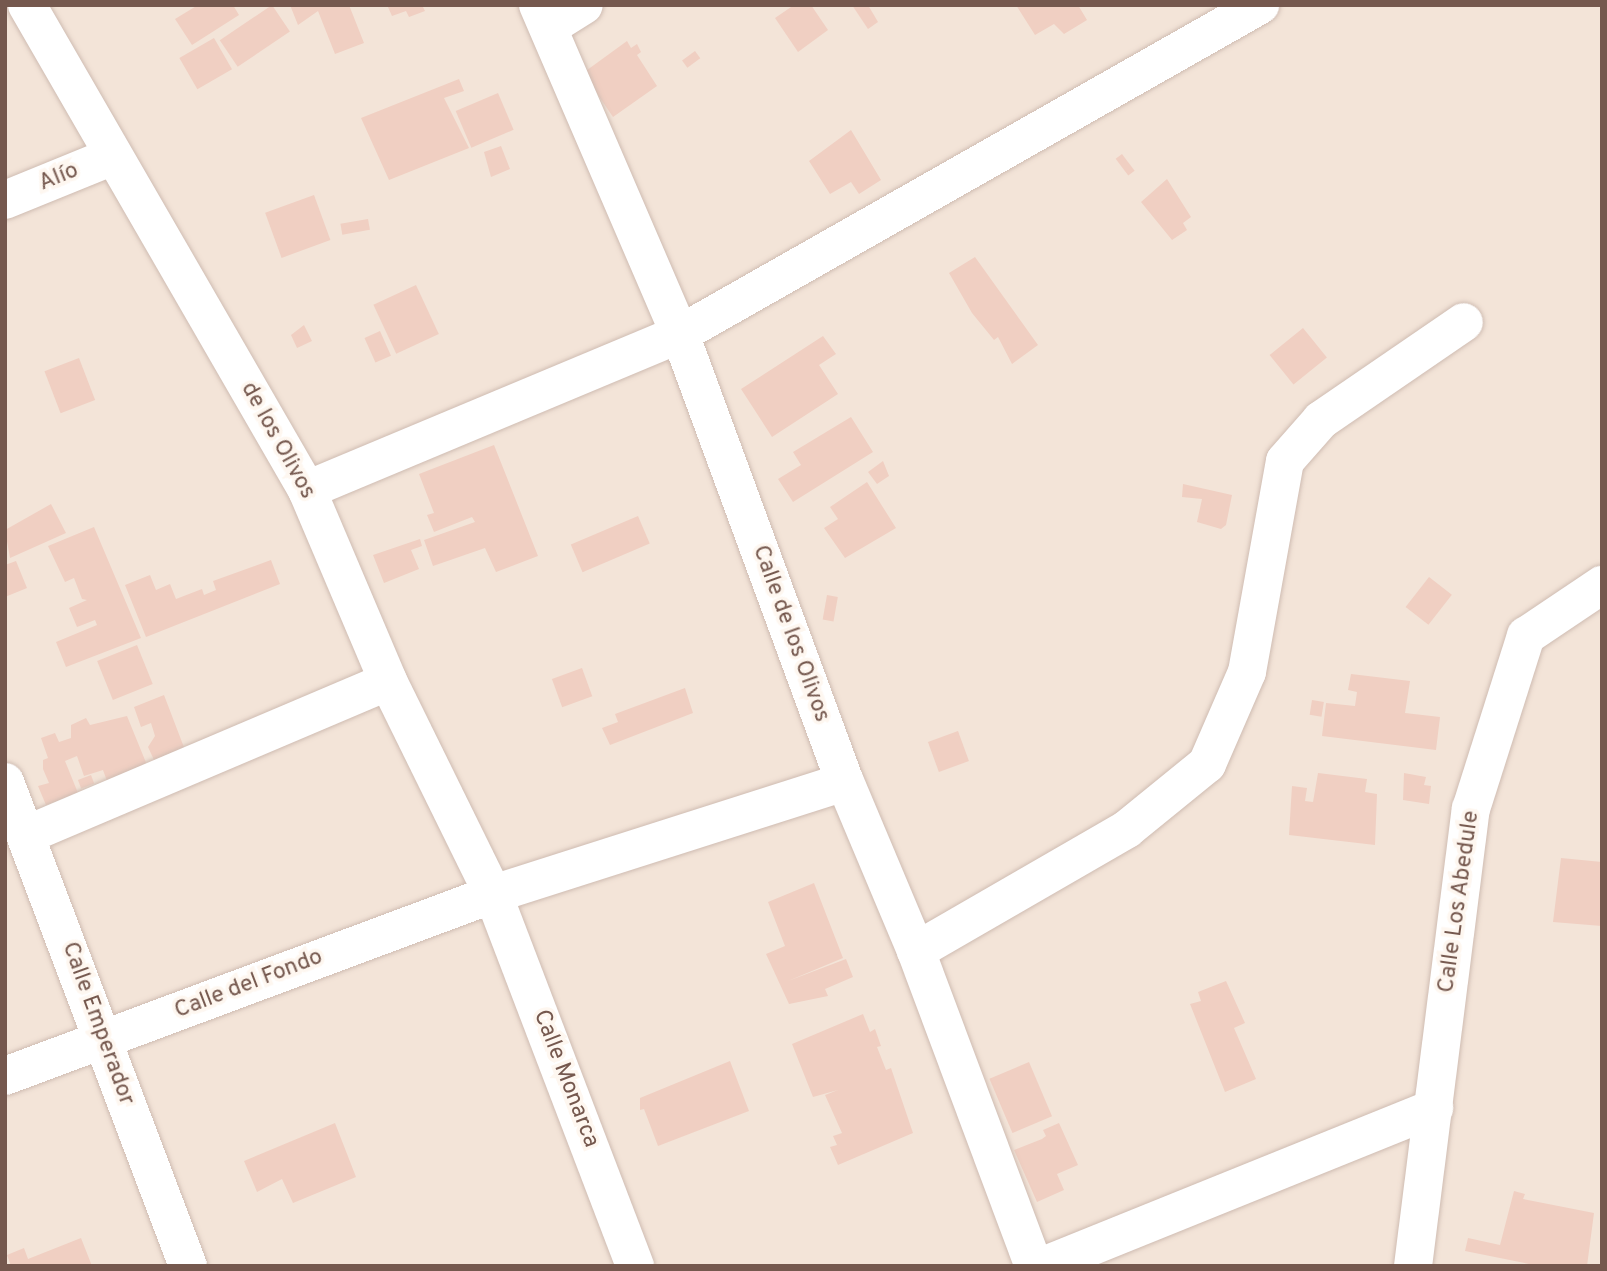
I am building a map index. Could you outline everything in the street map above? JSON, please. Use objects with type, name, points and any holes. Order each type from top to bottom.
[{"type":"street","name":"de los Olivos","points":[[27,5],[61,58],[113,156],[307,490],[388,681],[493,894]]},
{"type":"street","points":[[543,16],[584,5]]},
{"type":"street","points":[[307,490],[680,334],[1260,5]]},
{"type":"street","name":"Calle de los Olivos","points":[[543,16],[680,334],[845,782],[916,951],[1034,1266]]},
{"type":"street","name":"Alío","points":[[5,200],[113,156]]},
{"type":"street","points":[[916,951],[1126,829],[1208,764],[1247,671],[1285,461],[1321,420],[1464,322]]},
{"type":"street","name":"Calle Los Abedule","points":[[1413,1266],[1471,809],[1526,636],[1602,585]]},
{"type":"street","points":[[26,835],[388,681]]},
{"type":"street","name":"Calle Emperador","points":[[5,782],[188,1266]]},
{"type":"street","name":"Calle del Fondo","points":[[5,1076],[493,894],[845,782]]},
{"type":"street","name":"Calle Monarca","points":[[493,894],[635,1266]]},
{"type":"street","points":[[1043,1266],[1434,1108]]},
{"type":"shaded area","points":[[5,5],[1602,5],[1602,1266],[5,1266]]},
{"type":"building","points":[[198,5],[233,5],[239,15],[192,45],[175,19]]},
{"type":"building","points":[[272,5],[290,32],[238,67],[220,40]]},
{"type":"building","points":[[290,5],[349,5],[364,43],[335,54],[318,11],[298,25]]},
{"type":"building","points":[[387,5],[422,5],[425,11],[409,17],[406,11],[392,16]]},
{"type":"building","points":[[794,5],[811,5],[828,30],[798,52],[775,18]]},
{"type":"building","points":[[852,5],[868,5],[878,22],[868,29]]},
{"type":"building","points":[[1016,5],[1078,5],[1087,20],[1064,34],[1054,24],[1035,35]]},
{"type":"building","points":[[214,38],[232,69],[197,89],[179,58]]},
{"type":"building","points":[[627,41],[631,48],[637,44],[641,52],[637,55],[657,86],[613,117],[583,73]]},
{"type":"building","points":[[695,51],[700,58],[687,68],[682,60]]},
{"type":"building","points":[[459,79],[464,91],[444,98],[469,148],[389,180],[361,118]]},
{"type":"building","points":[[498,93],[514,130],[471,148],[456,111]]},
{"type":"building","points":[[851,130],[881,180],[859,194],[851,182],[830,194],[809,161]]},
{"type":"building","points":[[501,146],[510,169],[491,177],[484,152]]},
{"type":"building","points":[[1122,154],[1135,171],[1128,176],[1116,159]]},
{"type":"building","points":[[1167,179],[1191,217],[1183,223],[1187,230],[1172,240],[1141,202]]},
{"type":"building","points":[[314,195],[330,240],[282,258],[265,213]]},
{"type":"building","points":[[368,219],[370,230],[342,235],[340,224]]},
{"type":"building","points":[[975,257],[1038,345],[1012,364],[998,337],[994,340],[972,313],[949,273]]},
{"type":"building","points":[[416,285],[439,334],[396,354],[373,305]]},
{"type":"building","points":[[304,325],[312,341],[297,348],[291,335]]},
{"type":"building","points":[[1303,328],[1327,358],[1293,385],[1270,355]]},
{"type":"building","points":[[380,331],[391,356],[375,363],[364,338]]},
{"type":"building","points":[[823,336],[836,354],[819,365],[838,394],[772,437],[741,389]]},
{"type":"building","points":[[79,358],[95,400],[61,413],[44,371]]},
{"type":"building","points":[[851,417],[873,452],[793,502],[778,479],[801,465],[793,452]]},
{"type":"building","points":[[494,445],[538,556],[496,572],[485,548],[433,566],[424,540],[475,522],[472,517],[434,532],[427,515],[434,513],[419,474]]},
{"type":"building","points":[[883,461],[889,476],[877,484],[868,472]]},
{"type":"building","points":[[867,482],[896,528],[845,558],[824,528],[838,519],[830,507]]},
{"type":"building","points":[[1183,484],[1232,495],[1226,525],[1221,529],[1197,522],[1202,499],[1182,497]]},
{"type":"building","points":[[51,504],[66,533],[10,558],[5,530]]},
{"type":"building","points":[[638,516],[650,544],[583,572],[571,545]]},
{"type":"building","points":[[94,527],[141,638],[66,667],[56,642],[97,625],[95,620],[77,627],[69,608],[87,600],[82,599],[74,578],[65,582],[48,546]]},
{"type":"building","points":[[420,539],[422,546],[411,550],[419,569],[384,583],[373,555]]},
{"type":"building","points":[[271,560],[280,584],[146,637],[125,585],[150,575],[156,590],[170,584],[176,599],[202,589],[204,595],[216,590],[213,581]]},
{"type":"building","points":[[16,561],[27,588],[5,597],[5,565]]},
{"type":"building","points":[[1429,577],[1452,595],[1428,625],[1406,607]]},
{"type":"building","points":[[827,595],[838,597],[833,622],[823,620]]},
{"type":"building","points":[[137,645],[153,684],[113,700],[97,661]]},
{"type":"building","points":[[582,668],[592,696],[562,707],[552,679]]},
{"type":"building","points":[[1351,674],[1410,681],[1405,713],[1440,717],[1436,750],[1322,736],[1326,703],[1355,706],[1357,692],[1348,690]]},
{"type":"building","points":[[685,688],[693,713],[610,745],[602,728],[618,722],[615,714]]},
{"type":"building","points":[[164,695],[185,750],[155,762],[148,747],[155,736],[151,723],[141,727],[134,707]]},
{"type":"building","points":[[1312,700],[1324,702],[1322,717],[1310,715]]},
{"type":"building","points":[[127,716],[147,765],[107,781],[103,770],[84,776],[77,756],[65,761],[78,793],[46,805],[38,786],[49,783],[43,769],[43,760],[48,758],[41,738],[55,733],[59,742],[71,738],[71,725],[86,718],[90,725]]},
{"type":"building","points":[[958,731],[969,761],[939,772],[928,742]]},
{"type":"building","points":[[1318,773],[1367,779],[1365,792],[1377,794],[1375,845],[1289,835],[1292,786],[1307,788],[1305,801],[1313,802]]},
{"type":"building","points":[[1404,773],[1426,777],[1424,785],[1431,786],[1429,804],[1403,800]]},
{"type":"building","points":[[91,775],[94,783],[81,788],[78,780]]},
{"type":"building","points":[[1561,858],[1602,862],[1602,926],[1553,922]]},
{"type":"building","points":[[814,883],[843,958],[788,981],[846,959],[853,977],[825,989],[828,996],[789,1004],[766,954],[785,946],[768,902]]},
{"type":"building","points":[[1226,981],[1245,1023],[1234,1028],[1256,1079],[1225,1092],[1190,1004],[1201,1001],[1198,992]]},
{"type":"building","points":[[863,1014],[870,1032],[875,1029],[881,1046],[877,1047],[886,1070],[891,1068],[913,1133],[838,1165],[830,1147],[837,1145],[833,1136],[842,1133],[825,1095],[838,1090],[813,1097],[792,1044]]},
{"type":"building","points":[[730,1061],[749,1111],[658,1146],[644,1109],[640,1110],[640,1098]]},
{"type":"building","points":[[1029,1062],[1052,1116],[1012,1133],[989,1079]]},
{"type":"building","points":[[335,1123],[356,1177],[293,1203],[282,1179],[257,1192],[244,1161]]},
{"type":"building","points":[[1059,1123],[1078,1165],[1057,1174],[1064,1190],[1037,1202],[1014,1150],[1042,1139],[1046,1136],[1043,1130]]},
{"type":"building","points":[[1514,1191],[1525,1194],[1523,1199],[1594,1213],[1587,1266],[1539,1266],[1465,1251],[1468,1238],[1500,1245]]},
{"type":"building","points":[[81,1238],[92,1266],[11,1266],[7,1255],[24,1248],[28,1259]]}]
